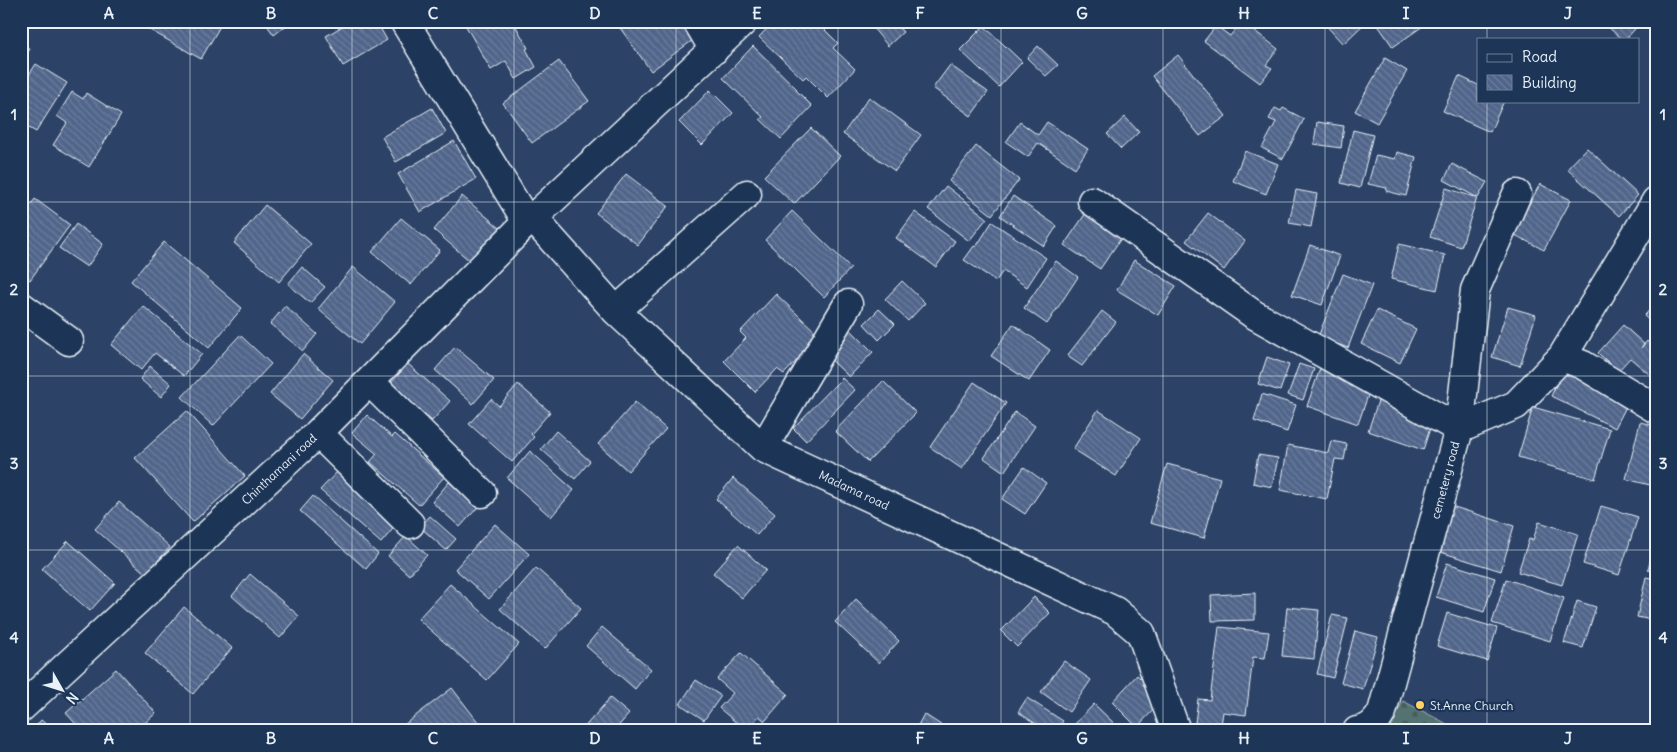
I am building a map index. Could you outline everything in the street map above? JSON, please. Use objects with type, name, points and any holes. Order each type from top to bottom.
[{"type":"street","name":"Madama road","points":[[404,21],[530,220],[616,311],[763,448],[1115,611],[1141,633],[1175,728],[1178,731]]},
{"type":"street","points":[[697,21],[714,50]]},
{"type":"street","name":"Chinthamani road","points":[[21,708],[318,433],[530,220],[744,21]]},
{"type":"street","points":[[616,311],[747,194]]},
{"type":"street","points":[[1092,201],[1253,314],[1459,429],[1475,290],[1517,194]]},
{"type":"street","name":"cemetery road","points":[[1357,731],[1377,722],[1382,712],[1459,429],[1516,405],[1562,357],[1656,201]]},
{"type":"street","points":[[763,448],[848,304]]},
{"type":"street","points":[[21,306],[69,340]]},
{"type":"street","points":[[1562,357],[1583,365],[1656,409]]},
{"type":"street","points":[[370,382],[482,493]]},
{"type":"street","points":[[318,433],[410,524]]},
{"type":"green space","points":[[1403,701],[1461,731],[1388,731]]},
{"type":"building","points":[[134,21],[223,21],[201,59]]},
{"type":"building","points":[[264,21],[292,21],[274,35]]},
{"type":"building","points":[[351,21],[376,21],[387,40],[343,66],[326,36]]},
{"type":"building","points":[[463,21],[513,21],[536,67],[516,79],[506,61],[491,70]]},
{"type":"building","points":[[615,21],[679,21],[693,40],[651,71]]},
{"type":"building","points":[[774,21],[816,21],[838,43],[833,48],[855,69],[828,98],[806,76],[803,79],[759,37]]},
{"type":"building","points":[[867,21],[893,21],[903,32],[888,46]]},
{"type":"building","points":[[1201,21],[1212,21],[1205,27]]},
{"type":"building","points":[[1242,21],[1278,49],[1266,65],[1272,68],[1260,83],[1204,41],[1216,26],[1230,36]]},
{"type":"building","points":[[1322,21],[1367,21],[1343,44]]},
{"type":"building","points":[[1375,21],[1420,21],[1423,26],[1393,47]]},
{"type":"building","points":[[1602,21],[1642,21],[1627,38],[1620,38]]},
{"type":"building","points":[[984,26],[1022,62],[999,87],[960,50]]},
{"type":"building","points":[[21,43],[30,49],[21,62]]},
{"type":"building","points":[[753,46],[812,106],[781,139],[760,119],[763,117],[723,78]]},
{"type":"building","points":[[1038,46],[1058,65],[1046,76],[1027,58]]},
{"type":"building","points":[[1178,55],[1226,116],[1200,136],[1152,76]]},
{"type":"building","points":[[1385,58],[1407,71],[1377,123],[1355,111]]},
{"type":"building","points":[[559,61],[589,101],[532,143],[503,103]]},
{"type":"building","points":[[36,64],[67,83],[36,132],[21,123],[21,87]]},
{"type":"building","points":[[950,65],[988,92],[971,116],[933,88]]},
{"type":"building","points":[[1459,76],[1477,85],[1477,102],[1504,102],[1490,132],[1443,111]]},
{"type":"building","points":[[710,90],[733,113],[702,145],[679,122]]},
{"type":"building","points":[[72,92],[83,99],[86,93],[121,115],[89,167],[53,145],[67,123],[57,116]]},
{"type":"building","points":[[869,97],[921,135],[895,171],[843,134]]},
{"type":"building","points":[[432,108],[446,133],[396,162],[382,137]]},
{"type":"building","points":[[1275,108],[1281,111],[1283,108],[1304,119],[1283,159],[1262,148],[1276,122],[1269,119]]},
{"type":"building","points":[[1125,117],[1139,132],[1121,149],[1107,134]]},
{"type":"building","points":[[1020,122],[1038,135],[1047,122],[1088,149],[1075,168],[1038,143],[1028,157],[1006,142]]},
{"type":"building","points":[[1317,122],[1344,126],[1341,148],[1314,144]]},
{"type":"building","points":[[811,128],[840,156],[794,204],[764,176]]},
{"type":"building","points":[[1353,130],[1373,135],[1360,188],[1341,183]]},
{"type":"building","points":[[454,141],[476,179],[420,212],[398,174]]},
{"type":"building","points":[[976,146],[1019,180],[992,215],[949,181]]},
{"type":"building","points":[[1587,148],[1638,195],[1619,216],[1567,169]]},
{"type":"building","points":[[1245,151],[1278,164],[1266,194],[1233,181]]},
{"type":"building","points":[[1397,152],[1416,157],[1406,196],[1386,191],[1387,188],[1368,184],[1376,155],[1395,159]]},
{"type":"building","points":[[1452,164],[1487,182],[1478,198],[1444,180]]},
{"type":"building","points":[[626,174],[668,206],[638,245],[596,213]]},
{"type":"building","points":[[21,175],[28,180],[21,189]]},
{"type":"building","points":[[1540,184],[1571,200],[1544,250],[1513,234]]},
{"type":"building","points":[[946,186],[987,218],[969,241],[928,209]]},
{"type":"building","points":[[1446,188],[1477,198],[1461,247],[1430,237]]},
{"type":"building","points":[[1296,190],[1317,194],[1311,227],[1289,223]]},
{"type":"building","points":[[462,196],[500,228],[471,262],[434,230]]},
{"type":"building","points":[[1013,196],[1057,226],[1044,246],[1000,216]]},
{"type":"building","points":[[35,199],[70,225],[30,280],[21,274],[21,218]]},
{"type":"building","points":[[265,205],[311,244],[279,282],[234,243]]},
{"type":"building","points":[[1088,210],[1124,234],[1100,269],[1064,245]]},
{"type":"building","points":[[792,211],[851,268],[824,297],[765,240]]},
{"type":"building","points":[[915,212],[955,241],[936,267],[896,238]]},
{"type":"building","points":[[1208,213],[1245,241],[1224,270],[1186,241]]},
{"type":"building","points":[[401,218],[440,250],[411,285],[372,252]]},
{"type":"building","points":[[992,222],[1046,258],[1027,287],[1003,271],[996,281],[964,260],[974,246],[976,247]]},
{"type":"building","points":[[76,224],[103,244],[87,267],[59,248]]},
{"type":"building","points":[[164,242],[242,308],[209,348],[131,281]]},
{"type":"building","points":[[1399,244],[1445,255],[1437,290],[1391,279]]},
{"type":"building","points":[[1310,245],[1340,256],[1322,305],[1292,295]]},
{"type":"building","points":[[1134,260],[1176,286],[1158,315],[1117,290]]},
{"type":"building","points":[[1056,261],[1078,277],[1047,324],[1024,308]]},
{"type":"building","points":[[302,267],[325,287],[310,303],[288,284]]},
{"type":"building","points":[[353,267],[395,302],[360,344],[318,309]]},
{"type":"building","points":[[1343,274],[1372,285],[1348,348],[1318,337]]},
{"type":"building","points":[[902,281],[925,303],[908,321],[885,299]]},
{"type":"building","points":[[776,294],[820,336],[784,374],[777,369],[755,392],[724,361],[746,338],[740,332]]},
{"type":"building","points":[[1656,303],[1656,326],[1644,316]]},
{"type":"building","points":[[143,306],[202,354],[184,376],[155,353],[141,370],[111,345]]},
{"type":"building","points":[[285,306],[317,334],[303,351],[270,324]]},
{"type":"building","points":[[1508,307],[1536,315],[1520,366],[1492,357]]},
{"type":"building","points":[[879,309],[895,324],[879,340],[864,324]]},
{"type":"building","points":[[1377,310],[1416,329],[1400,363],[1361,344]]},
{"type":"building","points":[[1102,311],[1116,322],[1082,366],[1067,356]]},
{"type":"building","points":[[1013,324],[1050,350],[1029,381],[991,356]]},
{"type":"building","points":[[1623,325],[1644,344],[1641,348],[1647,341],[1656,349],[1656,380],[1630,358],[1618,371],[1598,353]]},
{"type":"building","points":[[850,329],[873,352],[849,377],[825,354]]},
{"type":"building","points":[[240,335],[271,364],[213,426],[182,397]]},
{"type":"building","points":[[455,347],[494,380],[473,404],[435,370]]},
{"type":"building","points":[[303,354],[333,380],[300,419],[270,394]]},
{"type":"building","points":[[1267,357],[1289,365],[1280,391],[1258,384]]},
{"type":"building","points":[[408,364],[450,401],[432,421],[390,384]]},
{"type":"building","points":[[1299,364],[1314,369],[1303,400],[1288,395]]},
{"type":"building","points":[[150,366],[171,384],[161,397],[140,379]]},
{"type":"building","points":[[1321,366],[1372,384],[1358,424],[1307,406]]},
{"type":"building","points":[[1563,371],[1628,403],[1615,428],[1551,396]]},
{"type":"building","points":[[842,378],[855,390],[806,441],[793,428]]},
{"type":"building","points":[[883,381],[916,413],[868,462],[835,431]]},
{"type":"building","points":[[974,382],[1006,403],[962,469],[930,447]]},
{"type":"building","points":[[518,384],[550,412],[531,434],[534,437],[512,462],[469,424],[491,399],[499,406]]},
{"type":"building","points":[[1262,394],[1296,405],[1287,432],[1254,421]]},
{"type":"building","points":[[1378,401],[1433,419],[1423,450],[1368,431]]},
{"type":"building","points":[[635,402],[666,429],[628,471],[598,444]]},
{"type":"building","points":[[1533,407],[1610,429],[1595,479],[1518,457]]},
{"type":"building","points":[[1098,410],[1141,438],[1116,476],[1073,449]]},
{"type":"building","points":[[187,411],[245,476],[193,522],[135,458]]},
{"type":"building","points":[[1015,412],[1035,426],[1004,472],[984,458]]},
{"type":"building","points":[[367,415],[392,437],[395,434],[444,477],[419,505],[370,462],[377,454],[352,433]]},
{"type":"building","points":[[1640,422],[1656,426],[1656,479],[1654,486],[1626,479]]},
{"type":"building","points":[[556,431],[590,461],[575,479],[541,449]]},
{"type":"building","points":[[1331,441],[1347,444],[1344,460],[1335,459],[1327,499],[1280,490],[1288,445],[1328,453]]},
{"type":"building","points":[[530,451],[574,490],[551,517],[507,478]]},
{"type":"building","points":[[1258,455],[1278,458],[1272,487],[1253,483]]},
{"type":"building","points":[[1167,464],[1220,478],[1204,538],[1150,523]]},
{"type":"building","points":[[1024,467],[1046,483],[1025,514],[1002,499]]},
{"type":"building","points":[[337,472],[397,524],[381,543],[320,490]]},
{"type":"building","points":[[733,478],[775,514],[757,535],[716,499]]},
{"type":"building","points":[[449,482],[478,507],[460,527],[432,502]]},
{"type":"building","points":[[313,496],[378,554],[366,569],[300,511]]},
{"type":"building","points":[[119,502],[170,547],[146,574],[95,529]]},
{"type":"building","points":[[1445,504],[1514,526],[1501,571],[1431,549]]},
{"type":"building","points":[[1601,506],[1638,517],[1619,575],[1583,564]]},
{"type":"building","points":[[430,516],[456,539],[446,550],[420,527]]},
{"type":"building","points":[[1539,522],[1578,534],[1562,585],[1518,572],[1529,539],[1533,540]]},
{"type":"building","points":[[495,524],[529,554],[489,599],[455,569]]},
{"type":"building","points":[[406,536],[427,555],[409,575],[388,556]]},
{"type":"building","points":[[1656,537],[1656,572],[1648,570]]},
{"type":"building","points":[[68,541],[115,583],[90,611],[42,569]]},
{"type":"building","points":[[738,545],[766,570],[742,598],[713,573]]},
{"type":"building","points":[[1447,563],[1495,578],[1484,612],[1436,597]]},
{"type":"building","points":[[536,568],[581,608],[545,649],[500,609]]},
{"type":"building","points":[[250,574],[299,616],[280,638],[232,596]]},
{"type":"building","points":[[1646,577],[1656,579],[1656,621],[1637,617]]},
{"type":"building","points":[[1506,579],[1564,598],[1550,641],[1492,623]]},
{"type":"building","points":[[450,584],[519,644],[487,680],[418,619]]},
{"type":"building","points":[[1255,593],[1255,620],[1212,621],[1211,595]]},
{"type":"building","points":[[1034,597],[1050,613],[1017,647],[1001,631]]},
{"type":"building","points":[[856,599],[899,641],[879,663],[835,622]]},
{"type":"building","points":[[1577,601],[1596,607],[1583,648],[1564,643]]},
{"type":"building","points":[[184,607],[232,648],[193,694],[145,653]]},
{"type":"building","points":[[1287,607],[1319,610],[1314,659],[1282,656]]},
{"type":"building","points":[[1447,613],[1497,628],[1487,661],[1437,646]]},
{"type":"building","points":[[1332,615],[1348,618],[1333,678],[1317,674]]},
{"type":"building","points":[[602,627],[651,669],[635,689],[586,646]]},
{"type":"building","points":[[1219,627],[1269,632],[1265,658],[1253,657],[1246,715],[1223,712],[1221,725],[1195,723],[1198,699],[1210,700]]},
{"type":"building","points":[[1355,631],[1378,637],[1363,689],[1341,683]]},
{"type":"building","points":[[1656,642],[1656,663],[1651,662]]},
{"type":"building","points":[[741,653],[788,694],[765,721],[759,716],[746,731],[719,708],[733,693],[717,679]]},
{"type":"building","points":[[1064,661],[1091,680],[1069,712],[1041,692]]},
{"type":"building","points":[[116,669],[156,713],[136,731],[82,731],[66,713]]},
{"type":"building","points":[[1137,675],[1163,700],[1137,727],[1112,702]]},
{"type":"building","points":[[696,680],[721,696],[704,720],[680,704]]},
{"type":"building","points":[[452,688],[485,731],[410,731],[405,724]]},
{"type":"building","points":[[610,698],[629,714],[614,731],[581,731]]},
{"type":"building","points":[[1027,698],[1063,721],[1056,731],[1047,731],[1018,712]]},
{"type":"building","points":[[1094,704],[1122,731],[1076,731],[1072,727]]},
{"type":"building","points":[[924,714],[950,731],[915,731]]},
{"type":"building","points":[[41,720],[54,731],[32,731]]},
{"type":"building","points":[[368,726],[376,731],[365,731]]},
{"type":"place","name":"St.Anne Church","points":[[1420,705]]}]
